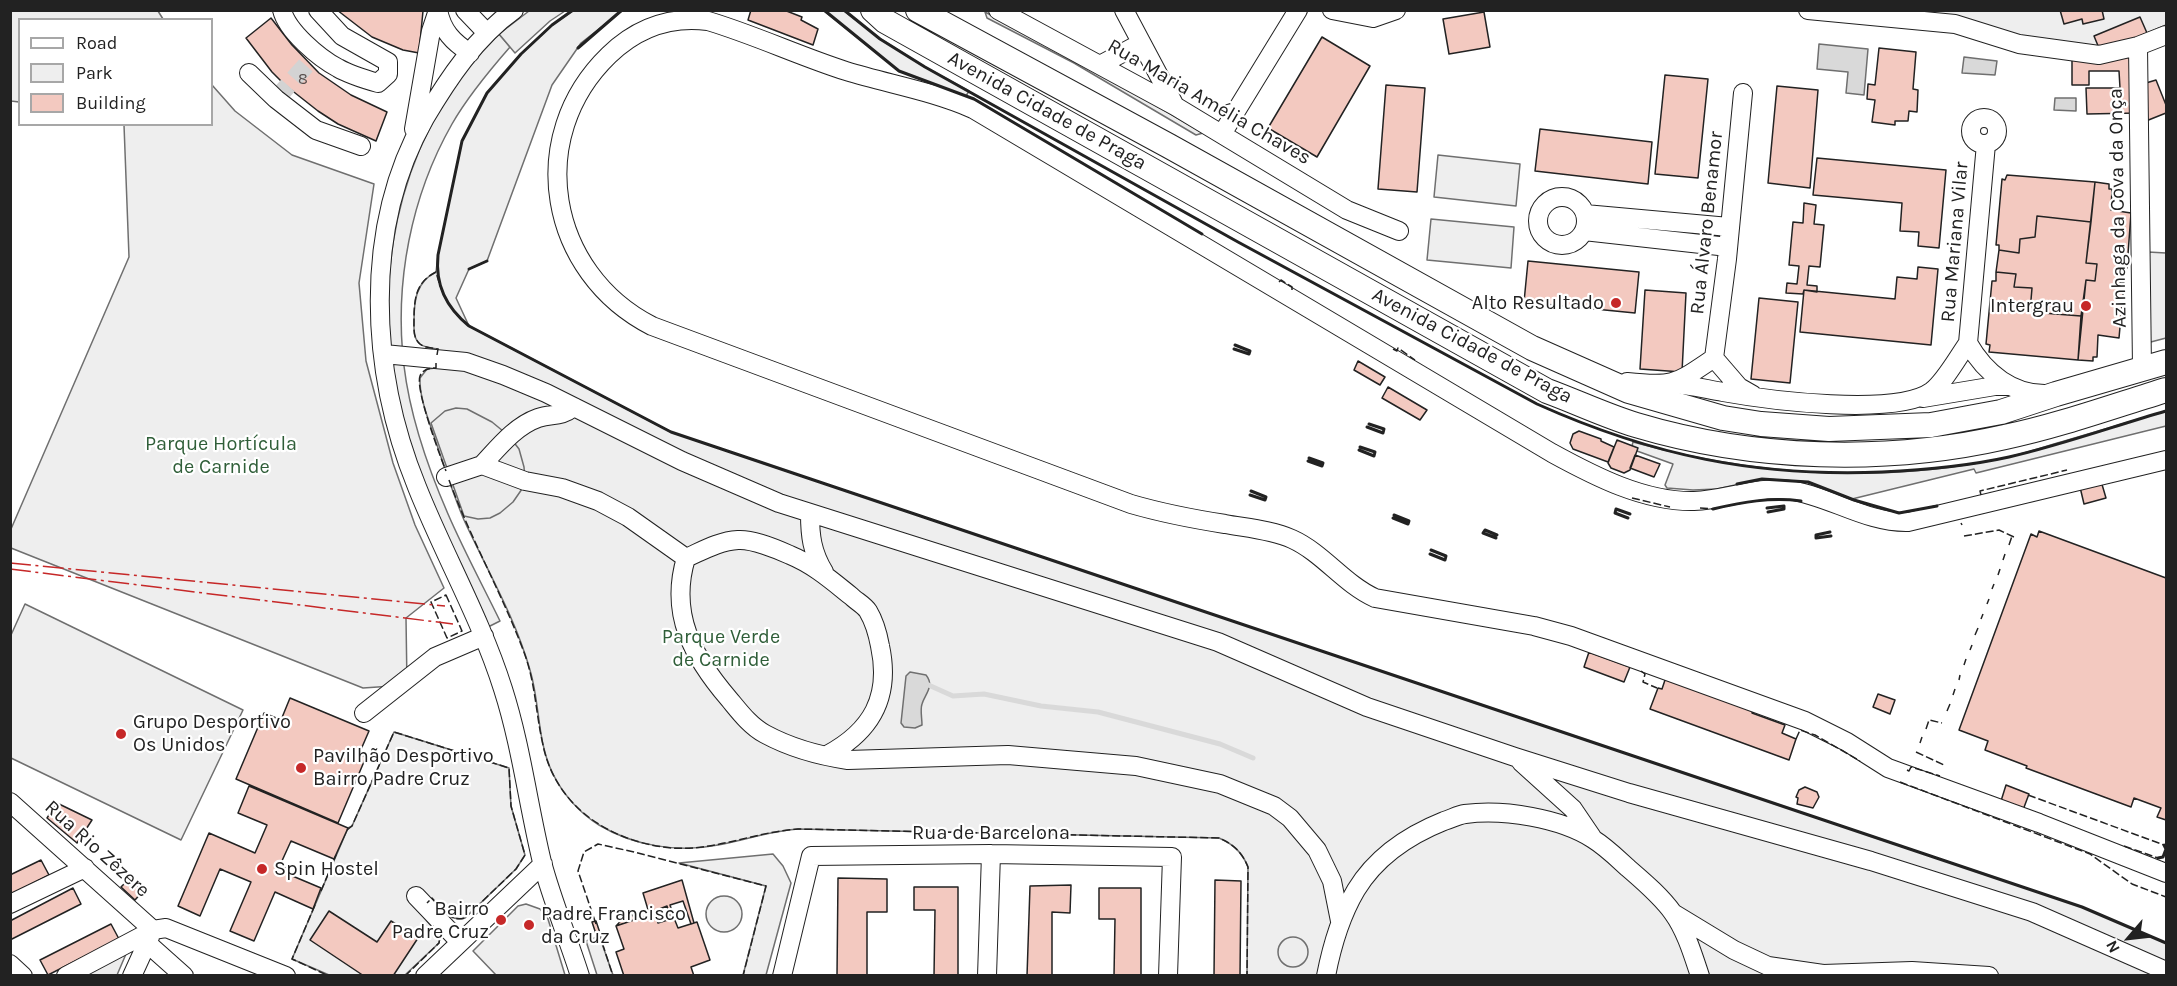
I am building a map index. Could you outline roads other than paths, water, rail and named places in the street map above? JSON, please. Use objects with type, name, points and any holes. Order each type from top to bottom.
[{"type":"main road","name":"Avenida Cidade de Praga","points":[[873,10],[885,21],[1547,391],[1636,425],[1708,443],[1808,453],[1936,449],[2007,437],[2166,390]]},
{"type":"main road","name":"Avenida Cidade de Praga","points":[[918,10],[1169,146],[1532,348],[1629,391],[1723,418],[1761,424],[1829,429],[1921,426],[1968,420],[2001,412],[2166,362]]},
{"type":"street","points":[[282,10],[284,17],[299,38],[336,67],[357,77],[378,83],[388,74],[388,62],[342,36],[318,10]]},
{"type":"street","points":[[438,10],[441,24],[449,37],[470,54]]},
{"type":"street","points":[[412,141],[431,32],[438,10]]},
{"type":"street","points":[[465,10],[487,33]]},
{"type":"street","points":[[514,10],[487,33],[447,81],[412,141],[395,186],[384,237],[380,287],[384,354],[388,388],[399,433],[416,484],[484,636],[503,688],[543,864],[580,975]]},
{"type":"street","name":"Rua Maria Amélia Chaves","points":[[998,10],[1175,106],[1347,210],[1399,231]]},
{"type":"street","points":[[1124,10],[1175,106]]},
{"type":"street","points":[[1222,134],[1298,10]]},
{"type":"street","points":[[1332,10],[1373,18],[1396,10]]},
{"type":"street","points":[[1808,10],[1955,24],[2019,44],[2099,55],[2138,46],[2166,35]]},
{"type":"street","points":[[2166,460],[1908,522],[1879,520],[1827,500],[1792,490],[1766,489],[1695,501],[1674,499],[1626,488],[1552,453],[973,109],[916,89],[843,70],[708,21],[686,19],[659,23],[626,41],[586,80],[562,131],[558,157],[558,195],[568,236],[585,268],[607,295],[635,317],[652,326],[1131,504],[1185,518],[1271,532],[1291,538],[1374,598],[1534,626],[1571,636],[1805,721],[1847,742],[1888,768],[2039,823],[2166,873]]},
{"type":"street","points":[[1100,65],[1141,43]]},
{"type":"street","name":"Azinhaga da Cova da Onça","points":[[2138,46],[2142,368]]},
{"type":"street","points":[[249,73],[276,99],[316,130],[361,146]]},
{"type":"street","name":"Rua Álvaro Benamor","points":[[1714,358],[1728,247],[1743,93]]},
{"type":"street","name":"Rua Mariana Vilar","points":[[1968,343],[1986,144]]},
{"type":"street","points":[[1728,247],[1584,223],[1729,227]]},
{"type":"street","points":[[1918,399],[1933,390],[1968,343],[1988,370],[2010,387]]},
{"type":"street","points":[[384,354],[466,362],[503,375],[574,407],[682,461],[779,503],[1218,642],[1368,707],[1515,757],[1629,793],[1871,861],[2032,912],[2166,971]]},
{"type":"street","points":[[1668,384],[1682,380],[1714,358],[1739,387],[1757,397]]},
{"type":"street","points":[[1605,380],[1659,385],[1679,384],[1780,401],[1830,404],[1874,404],[1995,386],[2010,387],[2036,394],[2056,394]]},
{"type":"street","points":[[446,477],[482,465],[509,436],[537,418],[565,414],[574,407]]},
{"type":"street","points":[[482,465],[525,481],[562,488],[598,501],[628,517],[686,558]]},
{"type":"street","points":[[810,514],[810,536],[815,557],[826,575]]},
{"type":"street","points":[[686,558],[715,545],[739,540],[777,549],[808,562],[867,610],[879,643],[883,667],[880,698],[872,717],[854,738],[827,755]]},
{"type":"street","points":[[686,558],[679,589],[684,628],[698,660],[744,716],[764,734],[791,745],[848,760],[1031,756],[1136,766],[1220,784],[1274,806],[1290,818],[1317,850],[1332,881],[1340,921]]},
{"type":"street","points":[[364,713],[435,657],[484,636]]},
{"type":"street","points":[[1515,757],[1573,809],[1593,839]]},
{"type":"street","name":"Rua Rio Zêzere","points":[[12,806],[85,868],[184,975]]},
{"type":"street","points":[[1326,975],[1331,948],[1340,921],[1357,889],[1377,864],[1398,844],[1427,828],[1463,814],[1500,812],[1536,818],[1574,829],[1593,839],[1644,882],[1673,913],[1734,950],[1768,966],[1823,974],[1912,971],[1989,975]]},
{"type":"street","points":[[987,975],[991,854]]},
{"type":"street","name":"Rua de Barcelona","points":[[782,975],[811,856],[991,854],[1172,857],[1168,975]]},
{"type":"street","points":[[425,975],[543,864]]},
{"type":"street","points":[[10,904],[85,868]]},
{"type":"street","points":[[416,896],[460,942]]},
{"type":"street","points":[[1673,913],[1700,975]]},
{"type":"street","points":[[66,975],[166,928],[286,975]]},
{"type":"street","points":[[132,975],[150,936]]},
{"type":"street","points":[[10,964],[23,975]]},
{"type":"waterway","points":[[924,683],[953,696],[984,694],[1041,706],[1098,712],[1220,744],[1253,758]]},
{"type":"tunnel","points":[[276,99],[317,53]]},
{"type":"place","name":"Alto Resultado","points":[[1616,303]]},
{"type":"place","name":"Intergrau","points":[[2086,306]]},
{"type":"place","name":"Grupo Desportivo Os Unidos","points":[[121,734]]},
{"type":"place","name":"Pavilhão Desportivo Bairro Padre Cruz","points":[[301,768]]},
{"type":"place","name":"Spin Hostel","points":[[262,869]]},
{"type":"place","name":"Bairro Padre Cruz","points":[[501,920]]},
{"type":"place","name":"Padre Francisco da Cruz","points":[[529,925]]},
{"type":"park label","name":"Parque Hortícula de Carnide","points":[[221,456]]},
{"type":"park label","name":"Parque Verde de Carnide","points":[[721,648]]}]
